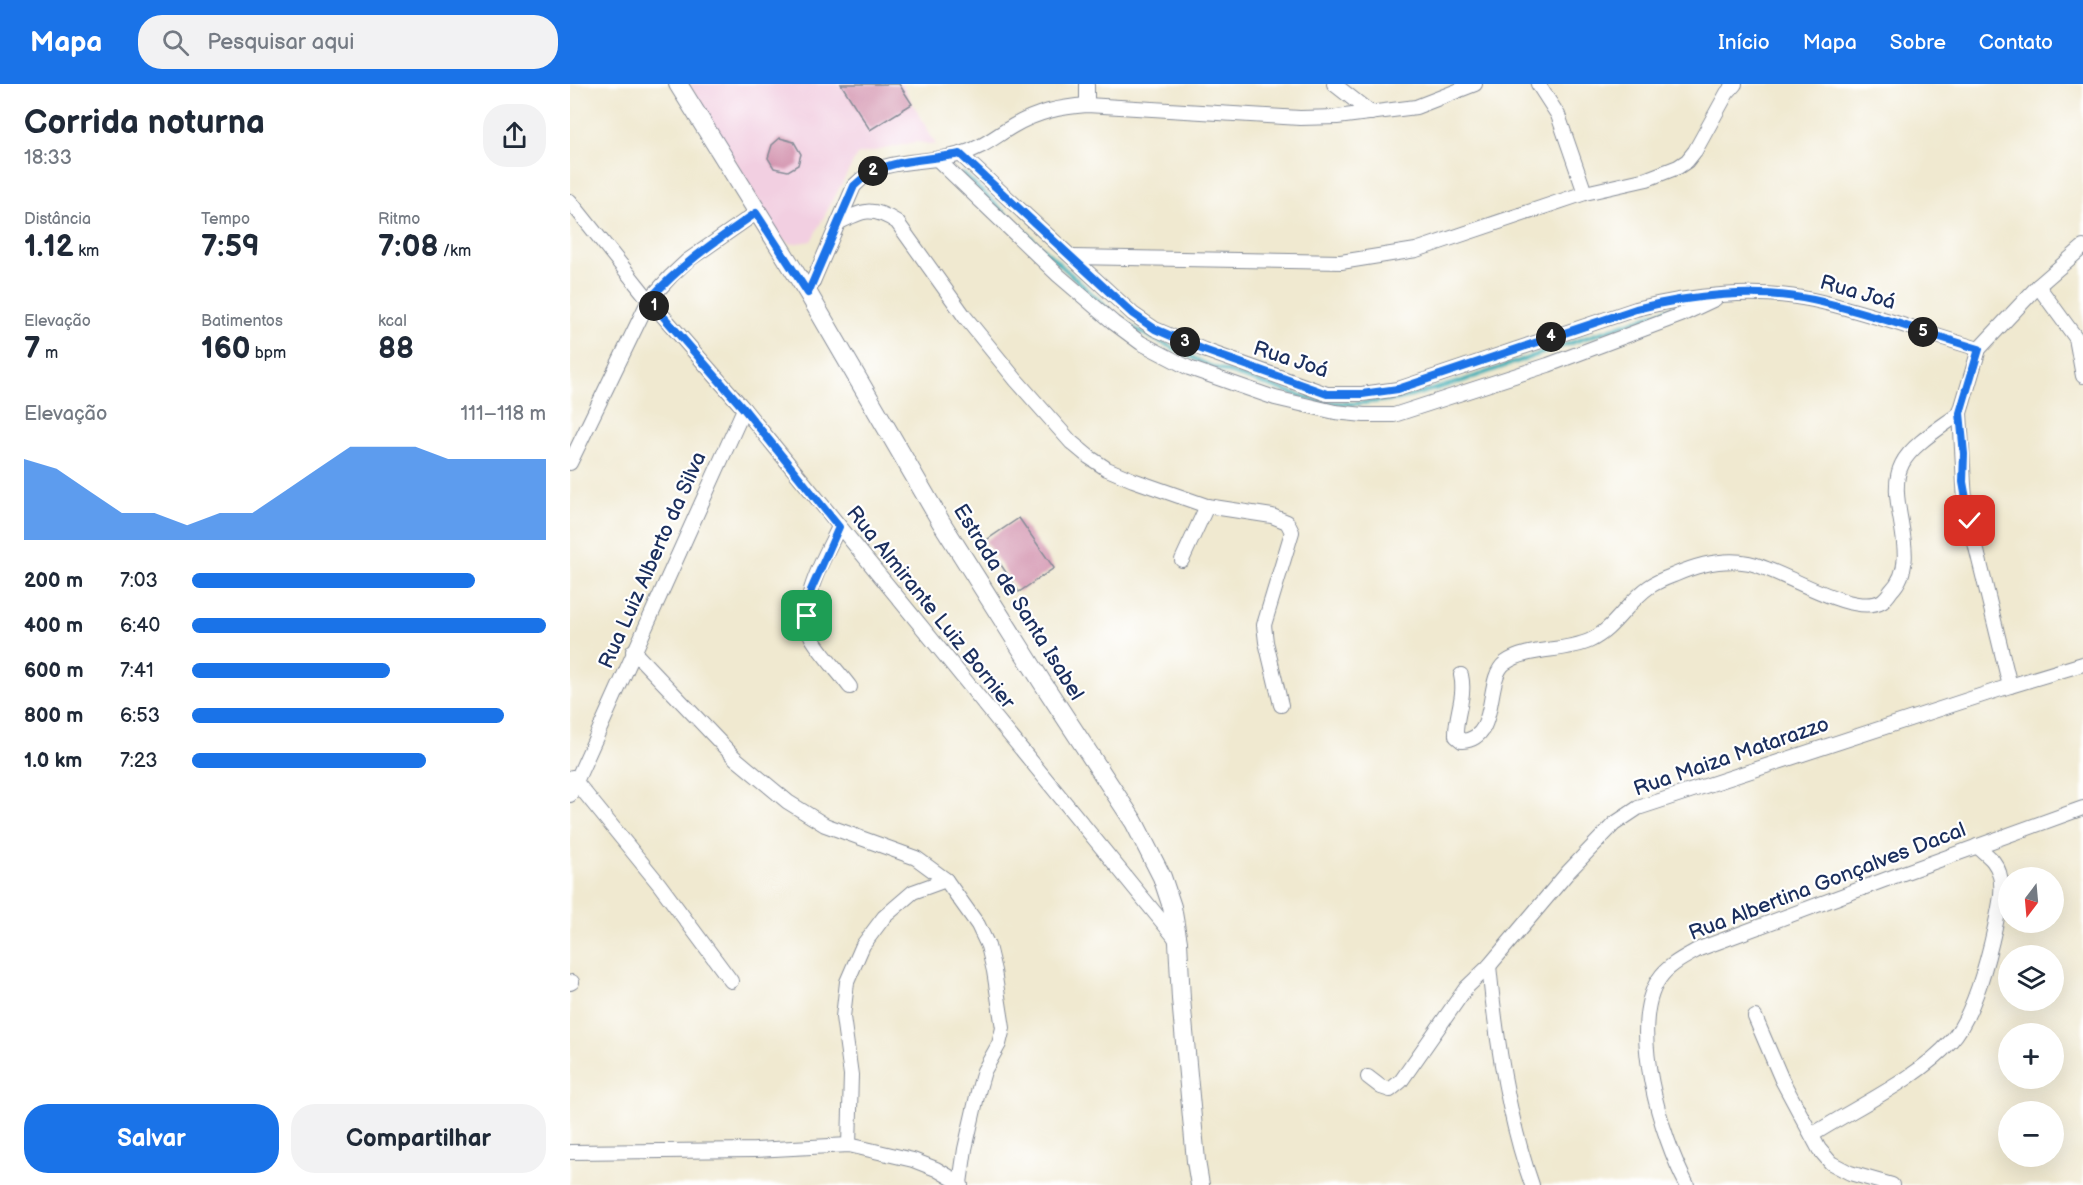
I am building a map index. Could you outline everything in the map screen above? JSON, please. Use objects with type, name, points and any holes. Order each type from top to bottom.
[{"type":"main road","name":"Estrada de Santa Isabel","points":[[678,84],[756,213],[808,293],[941,522],[1134,822],[1162,877],[1172,907],[1178,942],[1182,1010],[1200,1185]]},
{"type":"street","points":[[1087,84],[1087,105]]},
{"type":"street","points":[[1334,84],[1371,113]]},
{"type":"street","points":[[808,293],[854,186],[865,175],[884,167],[909,161],[937,159],[960,154],[986,144],[1012,126],[1044,111],[1062,106],[1087,105],[1300,118],[1416,107],[1475,84]]},
{"type":"street","points":[[1538,84],[1558,115],[1585,193]]},
{"type":"street","points":[[1072,257],[1341,262],[1416,250],[1585,193],[1663,174],[1687,161],[1695,151],[1727,93],[1736,84]]},
{"type":"street","name":"Rua Joá","points":[[960,154],[991,198],[1058,275],[1114,323],[1142,343],[1189,368],[1275,398],[1335,412],[1394,415],[1548,365],[1681,315],[1722,295]]},
{"type":"street","name":"Rua Joá","points":[[937,159],[1072,257],[1133,314],[1155,329],[1237,363],[1327,394],[1362,394],[1398,389],[1636,309],[1671,300],[1722,295],[1778,295],[1812,299],[1979,349]]},
{"type":"street","name":"Rua Almirante Luiz Bornier","points":[[570,201],[649,300],[744,409],[1178,942]]},
{"type":"street","points":[[838,223],[862,211],[885,214],[897,222],[965,317],[1016,380],[1071,442],[1107,469],[1207,506],[1272,516],[1287,522],[1292,532],[1264,625],[1281,705]]},
{"type":"street","points":[[570,463],[649,300],[687,261],[756,213]]},
{"type":"street","points":[[2010,686],[1965,502],[1960,413],[1979,349],[2038,286],[2083,247]]},
{"type":"street","points":[[2038,286],[2079,341],[2083,376]]},
{"type":"street","name":"Rua Luiz Alberto da Silva","points":[[570,795],[573,778],[744,409]]},
{"type":"street","points":[[1461,675],[1463,696],[1456,736],[1462,741],[1469,740],[1479,733],[1489,715],[1497,675],[1504,664],[1519,656],[1588,642],[1604,632],[1649,587],[1677,574],[1715,562],[1750,563],[1851,603],[1862,605],[1881,601],[1896,586],[1903,571],[1905,553],[1897,482],[1902,464],[1911,452],[1960,413]]},
{"type":"street","points":[[1182,560],[1207,506]]},
{"type":"street","points":[[839,527],[811,590],[807,616],[813,638],[850,687]]},
{"type":"street","points":[[570,1152],[755,1150],[849,1145],[913,1160],[936,1169],[961,1184],[965,1149],[978,1092],[984,1071],[999,1044],[1003,1028],[988,946],[978,925],[946,880],[916,858],[825,825],[788,802],[735,758],[633,651]]},
{"type":"street","name":"Rua Maiza Matarazzo","points":[[1368,1077],[1381,1087],[1390,1090],[1401,1081],[1466,988],[1489,966],[1569,871],[1614,824],[1638,808],[2083,664]]},
{"type":"street","points":[[573,778],[659,884],[732,981]]},
{"type":"street","name":"Rua Albertina Gonçalves Dacal","points":[[1688,1185],[1667,1142],[1653,1092],[1646,1029],[1650,999],[1659,978],[1674,963],[1699,950],[2083,808]]},
{"type":"street","points":[[1812,1136],[1931,1060],[1952,1041],[1966,1018],[1989,954],[2002,895],[2000,876],[1994,862],[1977,846]]},
{"type":"street","points":[[849,1145],[851,1075],[843,1017],[847,982],[863,945],[884,917],[913,892],[946,880]]},
{"type":"street","points":[[1489,966],[1493,1006],[1512,1114],[1532,1185]]},
{"type":"street","points":[[1755,1017],[1782,1080],[1819,1149],[1831,1163],[1850,1173],[1892,1185]]},
{"type":"shaded area","points":[[689,84],[902,84],[936,145],[916,142],[857,155],[811,241],[791,244],[779,237]]},
{"type":"building","points":[[841,84],[899,84],[912,104],[870,130]]},
{"type":"building","points":[[780,138],[794,142],[801,154],[798,165],[788,171],[774,168],[768,158],[772,145]]},
{"type":"building","points":[[1019,518],[1054,568],[1019,592],[985,541]]},
{"type":"waterway","points":[[963,174],[1110,311]]},
{"type":"waterway","points":[[1118,318],[1136,330],[1210,366],[1317,401],[1352,404],[1400,399],[1462,381],[1674,307]]},
{"type":"route","points":[[807,616],[811,590],[839,527],[744,409],[649,300],[687,261],[756,213],[808,293],[854,186],[865,175],[884,167],[909,161],[937,159],[960,154],[1133,314],[1155,329],[1248,367],[1327,394],[1362,394],[1398,389],[1636,309],[1671,300],[1722,295],[1778,295],[1812,299],[1979,349],[1960,413],[1964,454],[1963,482],[1970,521]]}]
